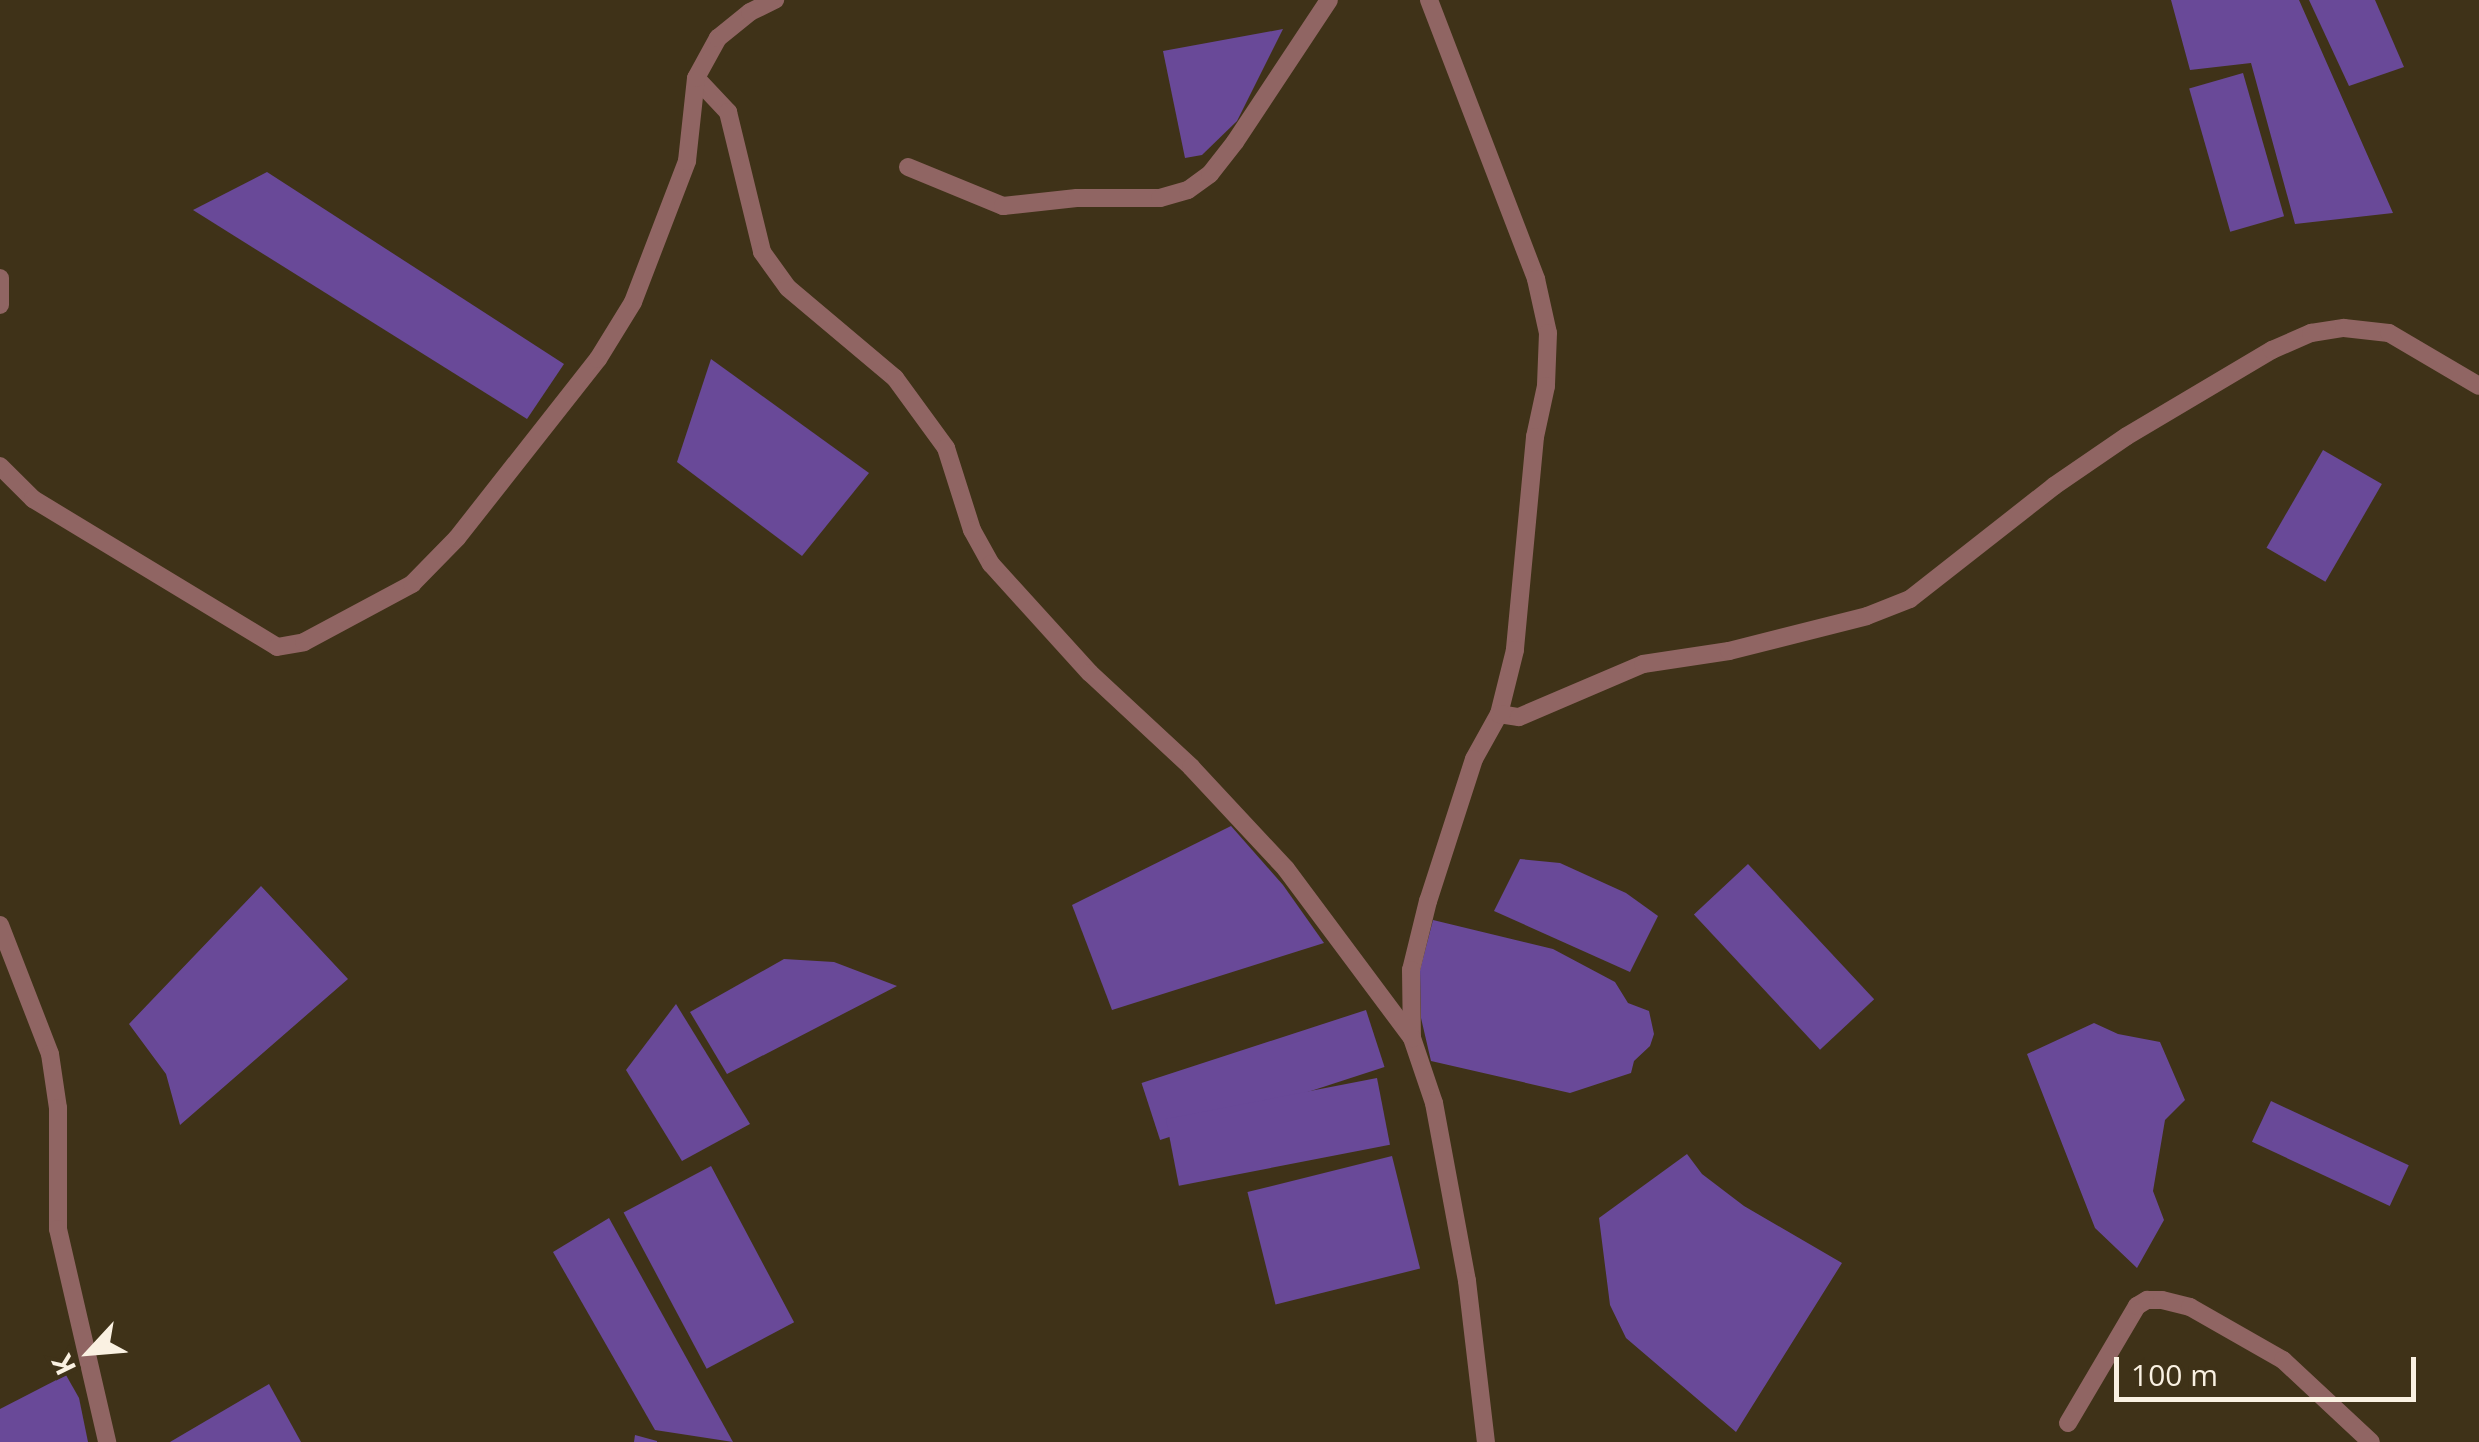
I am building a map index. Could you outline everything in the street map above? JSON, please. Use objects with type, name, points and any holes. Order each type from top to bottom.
[{"type":"street","points":[[0,466],[33,499],[277,647],[304,642],[412,584],[456,538],[586,374],[633,302],[687,161],[696,78],[718,38],[750,12],[776,0]]},
{"type":"street","points":[[908,167],[1003,206],[1078,198],[1160,198],[1188,190],[1210,174],[1236,142],[1328,0]]},
{"type":"street","points":[[1429,0],[1536,279],[1548,333],[1546,386],[1536,438],[1515,650],[1499,714],[1474,759],[1428,901],[1411,970],[1412,1038],[1434,1103],[1467,1280],[1486,1442]]},
{"type":"street","points":[[696,78],[728,112],[762,252],[788,288],[895,378],[946,448],[972,530],[991,564],[1090,672],[1191,768],[1286,869],[1412,1038]]},
{"type":"street","points":[[0,278],[0,304]]},
{"type":"street","points":[[1499,714],[1519,717],[1643,664],[1729,650],[1867,616],[1910,600],[2054,486],[2127,436],[2272,350],[2311,333],[2344,328],[2389,333],[2479,386]]},
{"type":"street","points":[[0,926],[50,1054],[58,1108],[58,1229],[107,1442]]},
{"type":"street","points":[[2068,1423],[2137,1306],[2162,1300],[2190,1307],[2283,1360],[2371,1442]]},
{"type":"building","points":[[2171,0],[2299,0],[2393,213],[2295,224],[2251,63],[2190,70]]},
{"type":"building","points":[[2309,0],[2375,0],[2404,67],[2349,86]]},
{"type":"building","points":[[1283,29],[1237,121],[1202,155],[1185,158],[1163,51]]},
{"type":"building","points":[[2243,73],[2284,216],[2230,232],[2189,88]]},
{"type":"building","points":[[267,172],[564,364],[527,419],[193,210]]},
{"type":"building","points":[[711,359],[869,473],[802,556],[677,462]]},
{"type":"building","points":[[2323,450],[2382,484],[2325,582],[2266,548]]},
{"type":"building","points":[[1231,826],[1283,885],[1324,943],[1112,1010],[1072,905]]},
{"type":"building","points":[[1520,859],[1560,863],[1626,893],[1658,916],[1630,972],[1494,911]]},
{"type":"building","points":[[1748,864],[1874,999],[1820,1050],[1694,914]]},
{"type":"building","points":[[261,886],[348,979],[180,1125],[166,1074],[129,1024]]},
{"type":"building","points":[[1433,920],[1553,949],[1615,982],[1628,1003],[1649,1011],[1654,1034],[1650,1046],[1634,1061],[1631,1073],[1570,1093],[1431,1061],[1421,1018],[1420,970]]},
{"type":"building","points":[[784,959],[834,962],[897,986],[727,1074],[690,1012]]},
{"type":"building","points":[[676,1004],[750,1124],[682,1161],[626,1070]]},
{"type":"building","points":[[1366,1010],[1385,1067],[1160,1140],[1142,1083]]},
{"type":"building","points":[[2094,1023],[2118,1034],[2160,1042],[2185,1100],[2165,1120],[2153,1191],[2164,1220],[2137,1268],[2095,1228],[2027,1054]]},
{"type":"building","points":[[1377,1078],[1390,1145],[1179,1186],[1166,1119]]},
{"type":"building","points":[[2271,1101],[2409,1165],[2390,1206],[2252,1142]]},
{"type":"building","points":[[1687,1154],[1702,1174],[1744,1206],[1842,1263],[1736,1432],[1626,1338],[1610,1305],[1599,1218]]},
{"type":"building","points":[[1392,1156],[1420,1269],[1275,1305],[1247,1192]]},
{"type":"building","points":[[711,1166],[794,1322],[707,1369],[624,1212]]},
{"type":"building","points":[[609,1218],[733,1442],[655,1430],[553,1252]]},
{"type":"building","points":[[66,1375],[79,1398],[88,1442],[0,1442],[0,1409]]},
{"type":"building","points":[[269,1384],[301,1442],[170,1442]]},
{"type":"building","points":[[635,1435],[657,1441],[657,1442],[634,1442]]}]
